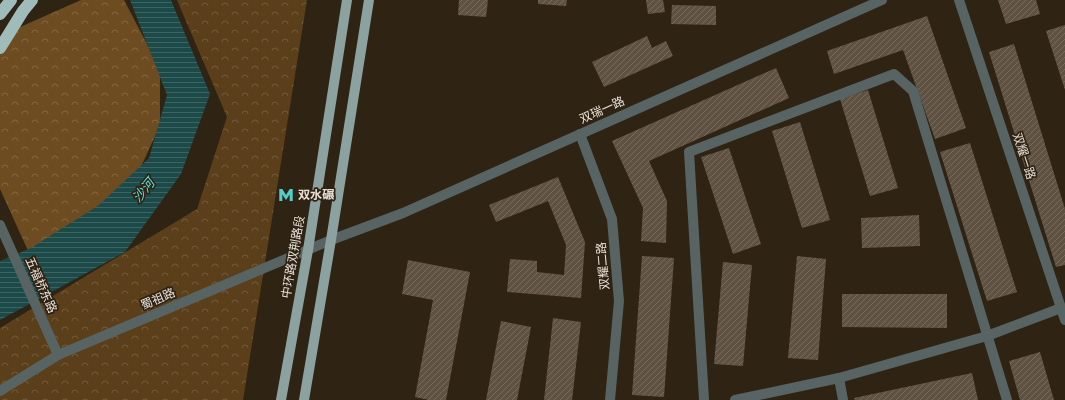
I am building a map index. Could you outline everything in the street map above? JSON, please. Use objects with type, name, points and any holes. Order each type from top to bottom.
[{"type":"highway","points":[[0,14],[11,0]]},
{"type":"highway","points":[[0,48],[23,11],[32,0]]},
{"type":"main road","name":"中环路双荆路段","points":[[281,400],[308,250],[347,0]]},
{"type":"main road","points":[[304,400],[332,240],[369,0]]},
{"type":"street","name":"双瑞一路","points":[[332,240],[402,213],[882,0]]},
{"type":"street","name":"双耀一路","points":[[959,0],[1065,320]]},
{"type":"street","points":[[704,400],[689,152],[894,74],[912,91],[1007,400]]},
{"type":"street","name":"双耀二路","points":[[580,134],[612,219],[619,301],[610,400]]},
{"type":"street","name":"五福桥东路","points":[[0,225],[58,355]]},
{"type":"street","name":"蜀祖路","points":[[0,391],[58,355],[332,240]]},
{"type":"street","points":[[735,400],[840,378],[988,336],[1061,308]]},
{"type":"street","points":[[840,378],[843,400]]},
{"type":"green space","points":[[81,0],[124,0],[160,69],[160,125],[140,169],[105,215],[30,255],[0,189],[0,36]]},
{"type":"green space","points":[[177,0],[307,0],[243,400],[0,400],[0,328],[197,209],[227,117]]},
{"type":"water","name":"沙河","points":[[130,0],[171,0],[210,94],[181,174],[125,252],[0,320],[0,261],[31,248],[99,205],[149,158],[167,95]]},
{"type":"building","points":[[459,0],[488,0],[486,17],[458,15]]},
{"type":"building","points":[[538,0],[567,0],[566,6],[538,4]]},
{"type":"building","points":[[646,0],[663,0],[665,12],[648,14]]},
{"type":"building","points":[[998,0],[1036,0],[1040,14],[1006,24]]},
{"type":"building","points":[[672,5],[716,6],[716,25],[671,24]]},
{"type":"building","points":[[927,16],[966,128],[935,139],[903,50],[834,74],[827,51]]},
{"type":"building","points":[[1065,25],[1065,90],[1046,31]]},
{"type":"building","points":[[647,36],[652,48],[666,41],[673,56],[604,87],[592,62]]},
{"type":"building","points":[[1014,44],[1065,209],[1065,265],[1056,267],[989,52]]},
{"type":"building","points":[[776,68],[789,98],[649,161],[667,201],[666,243],[641,241],[643,208],[612,141]]},
{"type":"building","points":[[868,90],[898,188],[870,196],[840,99]]},
{"type":"building","points":[[800,122],[830,220],[802,228],[772,131]]},
{"type":"building","points":[[970,143],[1017,292],[987,301],[940,152]]},
{"type":"building","points":[[729,148],[761,244],[733,254],[701,157]]},
{"type":"building","points":[[558,177],[585,242],[581,298],[507,292],[510,259],[537,261],[537,272],[564,275],[566,245],[548,201],[496,222],[489,205]]},
{"type":"building","points":[[919,215],[920,246],[862,248],[861,218]]},
{"type":"building","points":[[642,256],[674,258],[664,397],[632,395]]},
{"type":"building","points":[[797,256],[826,259],[818,360],[788,358]]},
{"type":"building","points":[[408,260],[470,272],[446,400],[429,400],[415,397],[433,300],[402,294]]},
{"type":"building","points":[[723,262],[752,265],[743,366],[714,364]]},
{"type":"building","points":[[842,294],[947,294],[947,328],[842,327]]},
{"type":"building","points":[[553,318],[581,322],[572,400],[544,400]]},
{"type":"building","points":[[501,321],[531,327],[517,400],[486,400]]},
{"type":"building","points":[[1040,352],[1054,400],[1020,400],[1009,361]]},
{"type":"building","points":[[972,373],[978,400],[855,400],[854,398]]},
{"type":"place","name":"双水碾","points":[[286,195]]}]
